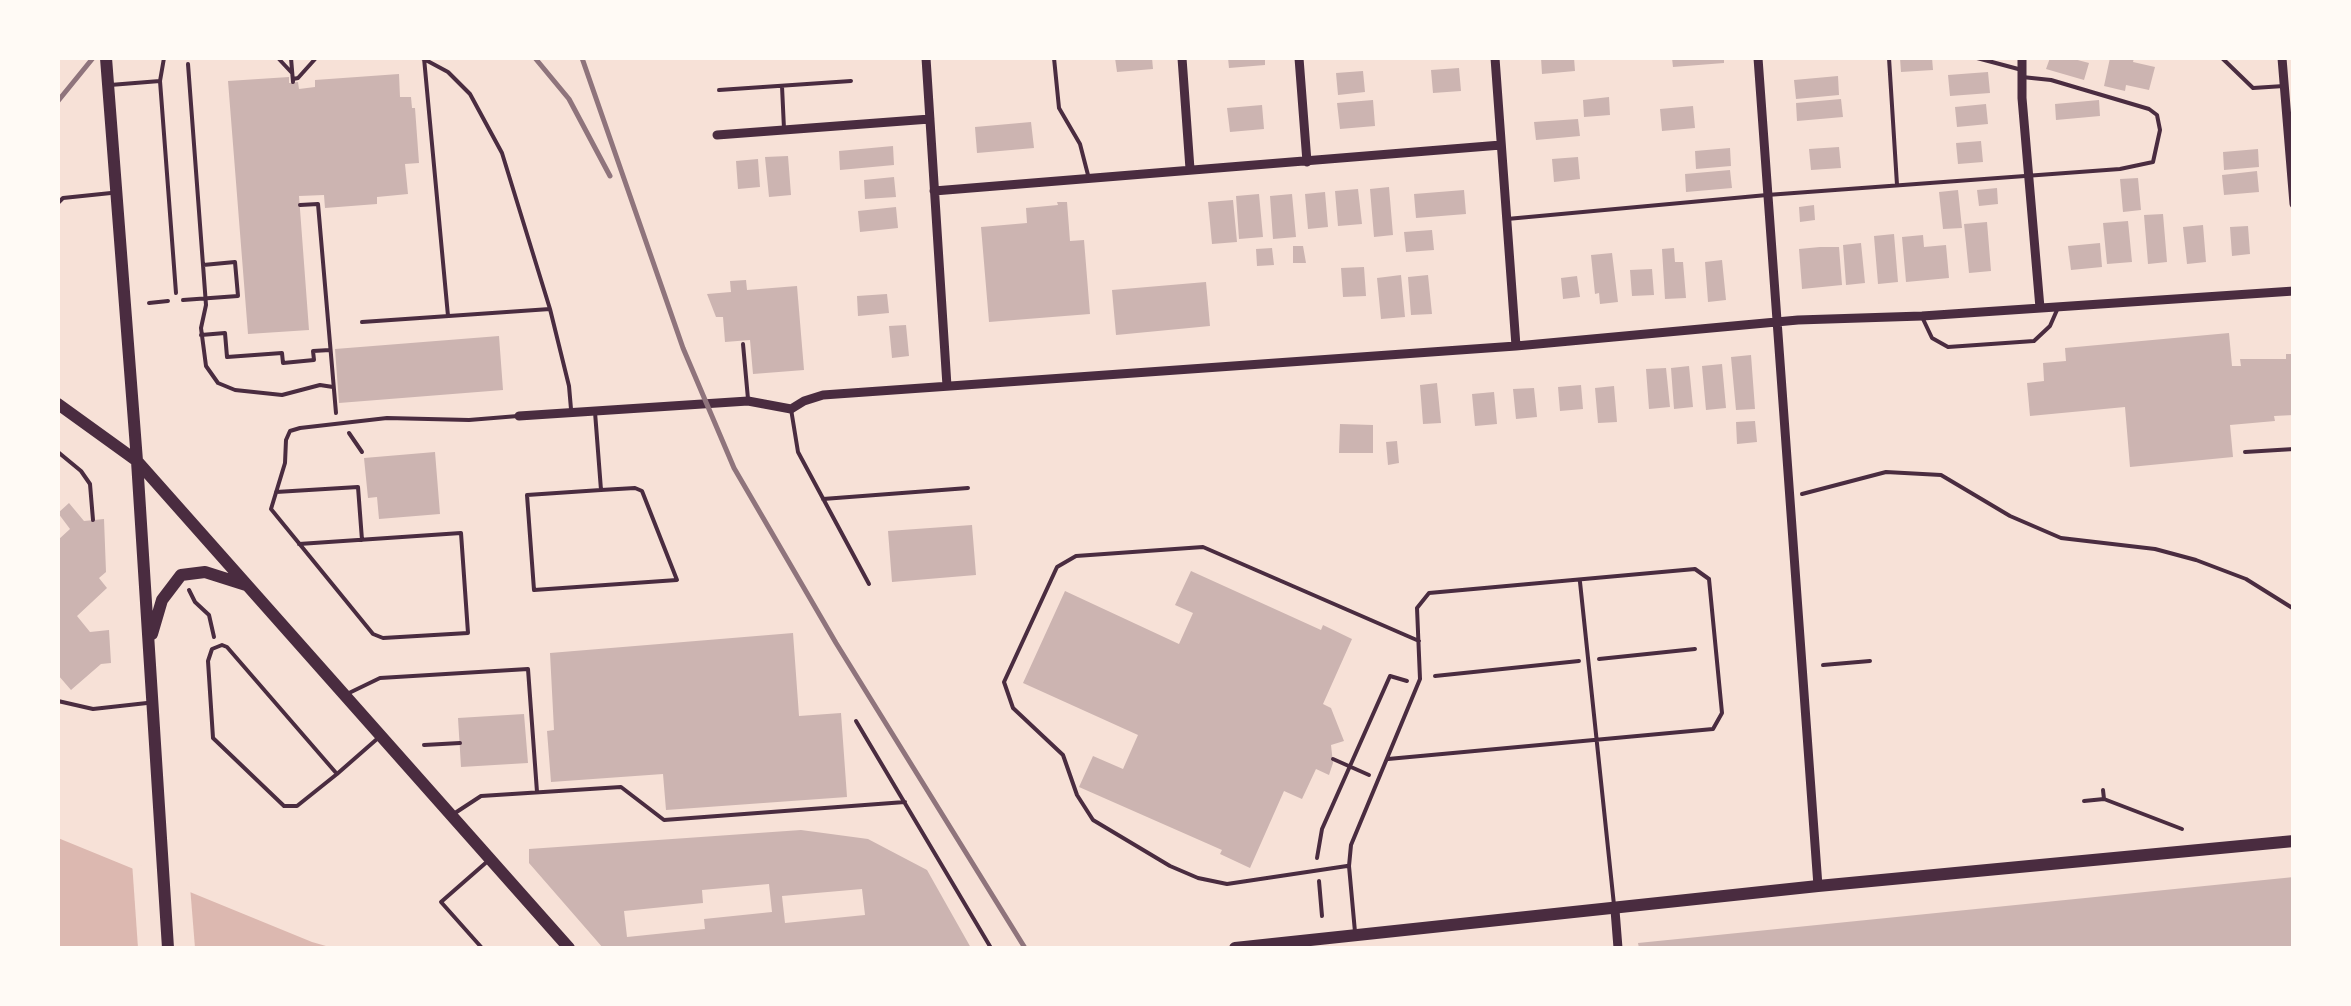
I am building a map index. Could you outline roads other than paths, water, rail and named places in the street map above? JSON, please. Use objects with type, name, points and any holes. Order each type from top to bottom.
[{"type":"main road","points":[[106,58],[168,948]]},
{"type":"main road","points":[[58,404],[137,461],[569,948]]},
{"type":"main road","points":[[148,649],[162,600],[180,575],[205,572],[248,586]]},
{"type":"main road","points":[[1235,948],[1300,945],[1818,886],[2294,841]]},
{"type":"street","points":[[926,58],[948,386]]},
{"type":"street","points":[[1182,58],[1190,169]]},
{"type":"street","points":[[1299,58],[1307,162]]},
{"type":"street","points":[[1496,58],[1516,346]]},
{"type":"street","points":[[1758,58],[1818,886]]},
{"type":"street","points":[[2022,58],[2040,308]]},
{"type":"street","points":[[2282,58],[2294,204]]},
{"type":"street","points":[[717,134],[930,118]]},
{"type":"street","points":[[934,191],[1501,145]]},
{"type":"street","points":[[520,416],[748,400],[791,410],[822,395],[1516,346],[1777,322],[2294,291]]},
{"type":"street","points":[[1615,910],[1618,948]]},
{"type":"lane","points":[[164,58],[160,81],[176,293]]},
{"type":"lane","points":[[423,58],[448,72],[470,94],[487,122],[515,190],[550,309],[572,414]]},
{"type":"lane","points":[[423,58],[448,316]]},
{"type":"lane","points":[[1054,58],[1059,108],[1080,144],[1088,178]]},
{"type":"lane","points":[[1889,58],[1897,185]]},
{"type":"lane","points":[[1506,219],[2142,166],[2156,156],[2160,130],[2157,115],[2150,109],[1976,58]]},
{"type":"lane","points":[[2222,58],[2253,88],[2284,86]]},
{"type":"lane","points":[[108,85],[160,81]]},
{"type":"lane","points":[[719,90],[851,82]]},
{"type":"lane","points":[[782,86],[784,129]]},
{"type":"lane","points":[[58,203],[63,198],[116,193]]},
{"type":"lane","points":[[1922,316],[1932,338],[1948,347],[2034,340],[2050,326],[2059,306]]},
{"type":"lane","points":[[362,322],[550,309]]},
{"type":"lane","points":[[742,344],[748,400]]},
{"type":"lane","points":[[791,410],[798,452],[869,584]]},
{"type":"lane","points":[[595,412],[600,490]]},
{"type":"lane","points":[[299,544],[461,534],[468,633],[383,638],[373,634],[270,509],[290,431],[387,418],[469,420],[520,416]]},
{"type":"lane","points":[[2245,452],[2294,449]]},
{"type":"lane","points":[[58,452],[90,484],[93,520]]},
{"type":"lane","points":[[276,492],[358,487],[362,540]]},
{"type":"lane","points":[[823,498],[968,488]]},
{"type":"lane","points":[[600,490],[642,491],[677,580],[534,590],[527,495],[600,490]]},
{"type":"lane","points":[[1349,866],[1228,884],[1198,878],[1170,866],[1093,820],[1077,795],[1063,756],[1013,708],[1004,682],[1057,567],[1076,556],[1204,548],[1418,641]]},
{"type":"lane","points":[[1355,936],[1349,866],[1357,828],[1420,679],[1417,608],[1429,593],[1695,569],[1709,579],[1722,713],[1713,728],[1388,759]]},
{"type":"lane","points":[[1580,580],[1615,910]]},
{"type":"lane","points":[[337,774],[227,647],[215,646],[208,661],[213,738],[284,806],[297,806],[337,774],[380,736]]},
{"type":"lane","points":[[344,695],[380,678],[528,669],[537,792]]},
{"type":"lane","points":[[58,701],[92,708],[152,703]]},
{"type":"lane","points":[[856,721],[991,948]]},
{"type":"lane","points":[[451,815],[480,796],[621,787],[664,820],[904,802]]},
{"type":"lane","points":[[482,948],[441,902],[490,859]]},
{"type":"railway","points":[[58,101],[93,58]]},
{"type":"railway","points":[[535,58],[569,99],[610,176]]},
{"type":"railway","points":[[582,58],[683,348],[734,468],[836,643],[1025,948]]}]
